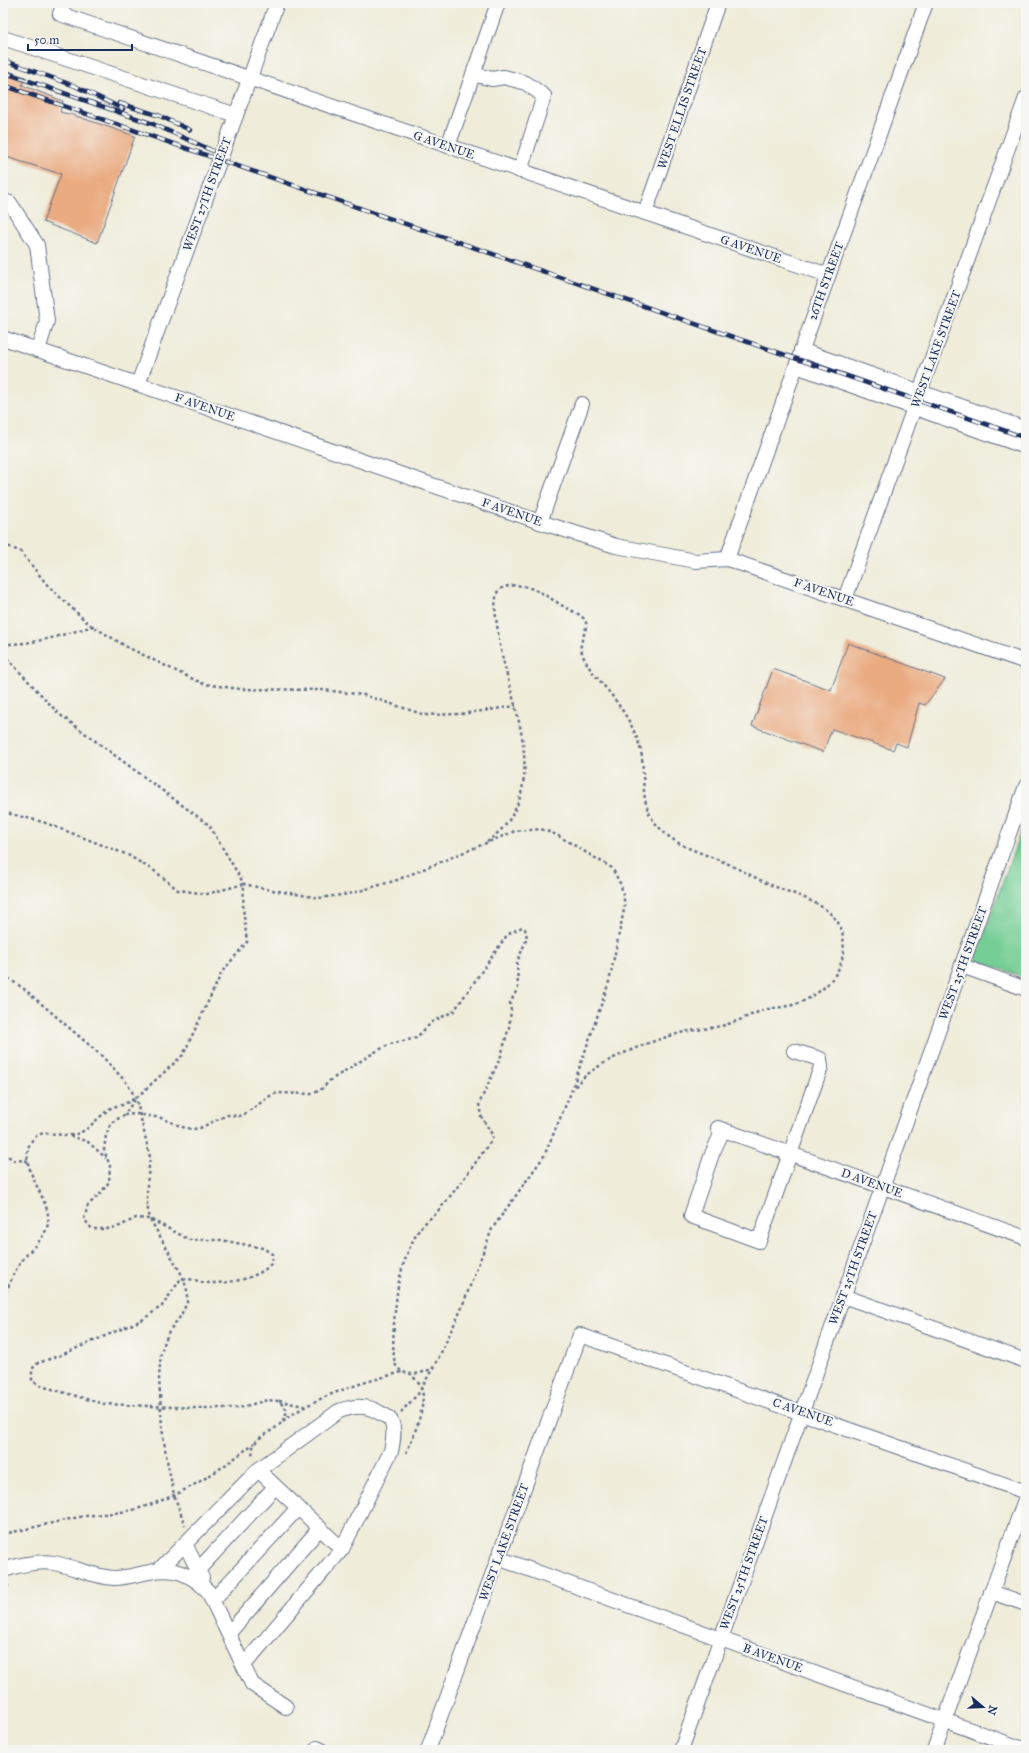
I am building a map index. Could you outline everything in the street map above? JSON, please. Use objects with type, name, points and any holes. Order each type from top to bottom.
[{"type":"street","name":"WEST 27TH STREET","points":[[138,384],[277,3]]},
{"type":"street","points":[[448,146],[498,3]]},
{"type":"street","name":"WEST ELLIS STREET","points":[[645,213],[718,3]]},
{"type":"street","name":"26TH STREET","points":[[727,559],[926,3]]},
{"type":"street","name":"G AVENUE","points":[[62,9],[249,79],[828,275]]},
{"type":"street","points":[[3,38],[236,115]]},
{"type":"street","points":[[473,74],[492,79],[504,78],[526,83],[544,96],[520,171]]},
{"type":"street","name":"WEST LAKE STREET","points":[[845,599],[1026,98]]},
{"type":"street","points":[[3,201],[10,203],[37,245],[47,321],[38,350]]},
{"type":"street","name":"F AVENUE","points":[[3,338],[540,522],[616,546],[696,561],[727,559],[1026,662]]},
{"type":"street","points":[[801,350],[1026,429]]},
{"type":"street","points":[[796,366],[1026,447]]},
{"type":"street","points":[[540,522],[582,404]]},
{"type":"street","name":"WEST 25TH STREET","points":[[681,1750],[1026,786]]},
{"type":"street","points":[[962,966],[1026,989]]},
{"type":"street","points":[[790,1154],[821,1067],[820,1060],[794,1051]]},
{"type":"street","name":"D AVENUE","points":[[790,1154],[759,1241],[691,1216],[720,1129],[1026,1238]]},
{"type":"street","points":[[843,1296],[1026,1361]]},
{"type":"street","name":"WEST LAKE STREET","points":[[428,1750],[580,1335]]},
{"type":"street","name":"C AVENUE","points":[[580,1335],[1026,1492]]},
{"type":"street","points":[[159,1570],[258,1470],[339,1411],[350,1407],[361,1406],[375,1409],[392,1422],[394,1434],[391,1451],[342,1549],[244,1665]]},
{"type":"street","points":[[258,1470],[342,1549]]},
{"type":"street","points":[[198,1570],[275,1487]]},
{"type":"street","points":[[934,1750],[1026,1497]]},
{"type":"street","points":[[210,1596],[298,1508]]},
{"type":"street","points":[[229,1633],[320,1528]]},
{"type":"street","points":[[185,1544],[229,1633],[252,1684],[286,1707]]},
{"type":"street","name":"B AVENUE","points":[[498,1558],[1026,1750]]},
{"type":"street","points":[[3,1570],[36,1562],[53,1562],[86,1573],[114,1578],[130,1577],[159,1570],[176,1571],[200,1583],[210,1596]]},
{"type":"street","points":[[992,1592],[1026,1604]]},
{"type":"path","points":[[3,544],[21,552],[49,587],[94,626],[127,647],[204,684],[240,689],[324,690],[364,695],[425,715],[461,714],[516,706]]},
{"type":"path","points":[[485,844],[506,825],[516,809],[524,782],[524,751],[516,706],[501,655],[495,601],[498,590],[506,586],[517,584],[537,591],[582,617],[586,622],[587,631],[583,636],[581,648],[586,662],[627,716],[640,748],[646,801],[652,818],[665,834],[677,844],[723,862],[770,885],[810,900],[837,921],[843,934],[843,950],[839,968],[828,984],[812,996],[795,1004],[761,1011],[732,1023],[680,1033],[638,1048],[594,1068],[584,1076],[570,1095]]},
{"type":"path","points":[[3,644],[15,645],[41,640],[94,626]]},
{"type":"path","points":[[3,654],[59,714],[208,825],[244,884],[242,908],[247,942],[222,972],[183,1055],[136,1098],[124,1115],[111,1123],[106,1135],[104,1150],[110,1166],[109,1182],[100,1194],[88,1205],[84,1219],[92,1229],[107,1229],[120,1226],[136,1218],[150,1219],[190,1240],[221,1240],[263,1248],[272,1254],[272,1263],[266,1270],[239,1280],[209,1283],[190,1278],[180,1280],[162,1306],[142,1320],[61,1355],[38,1363],[32,1369],[32,1381],[41,1386],[104,1404],[161,1407],[239,1408],[267,1400],[305,1406]]},
{"type":"path","points":[[3,812],[43,822],[128,855],[156,872],[178,890],[207,894],[244,884],[319,898],[349,894],[397,880],[515,831],[542,829],[557,835],[612,868],[621,885],[625,905],[609,982],[570,1095],[544,1156],[492,1228],[460,1312],[422,1388],[392,1422]]},
{"type":"path","points":[[124,1115],[141,1115],[161,1118],[185,1128],[193,1129],[209,1124],[227,1115],[240,1116],[245,1114],[270,1096],[278,1093],[313,1094],[323,1088],[329,1081],[375,1052],[390,1044],[416,1038],[432,1022],[454,1011],[507,935],[522,927],[525,929],[527,938],[517,962],[518,988],[510,1004],[511,1011],[509,1027],[501,1056],[479,1104],[480,1116],[493,1136],[491,1141],[441,1207],[423,1224],[415,1236],[407,1255],[398,1286],[392,1351],[396,1366],[402,1372]]},
{"type":"path","points":[[3,975],[23,988],[102,1056],[126,1082],[136,1098],[150,1157],[147,1184],[147,1205],[150,1219],[183,1279],[187,1290],[187,1303],[180,1317],[169,1331],[161,1352],[159,1378],[165,1448],[174,1495],[186,1528]]},
{"type":"path","points":[[70,1136],[82,1133],[112,1107],[123,1105],[136,1098]]},
{"type":"path","points":[[3,1298],[26,1254],[40,1241],[47,1228],[48,1216],[45,1203],[31,1173],[28,1161],[29,1145],[34,1137],[40,1134],[70,1136],[88,1142],[108,1160]]},
{"type":"path","points":[[3,1153],[14,1160],[28,1161]]},
{"type":"path","points":[[3,1303],[5,1294]]},
{"type":"path","points":[[3,1534],[85,1516],[111,1514],[143,1508],[174,1495],[238,1456],[305,1406],[325,1397],[402,1372],[411,1374],[421,1373],[432,1369]]},
{"type":"path","points":[[411,1374],[422,1388]]},
{"type":"path","points":[[279,1401],[287,1410],[283,1422]]},
{"type":"path","points":[[256,1442],[252,1448],[252,1454],[258,1470]]},
{"type":"green space","points":[[1026,816],[1026,978],[975,960]]},
{"type":"building","points":[[3,69],[25,77],[22,85],[63,101],[60,112],[135,136],[97,243],[43,222],[61,174],[3,156]]},
{"type":"building","points":[[848,643],[945,679],[925,705],[919,703],[907,747],[896,743],[893,750],[832,729],[823,752],[752,726],[773,669],[831,690]]},
{"type":"railway","points":[[3,60],[75,86],[123,109]]},
{"type":"railway","points":[[3,72],[153,124],[220,154]]},
{"type":"railway","points":[[3,85],[1026,438]]},
{"type":"railway","points":[[119,103],[160,116],[190,130]]}]
